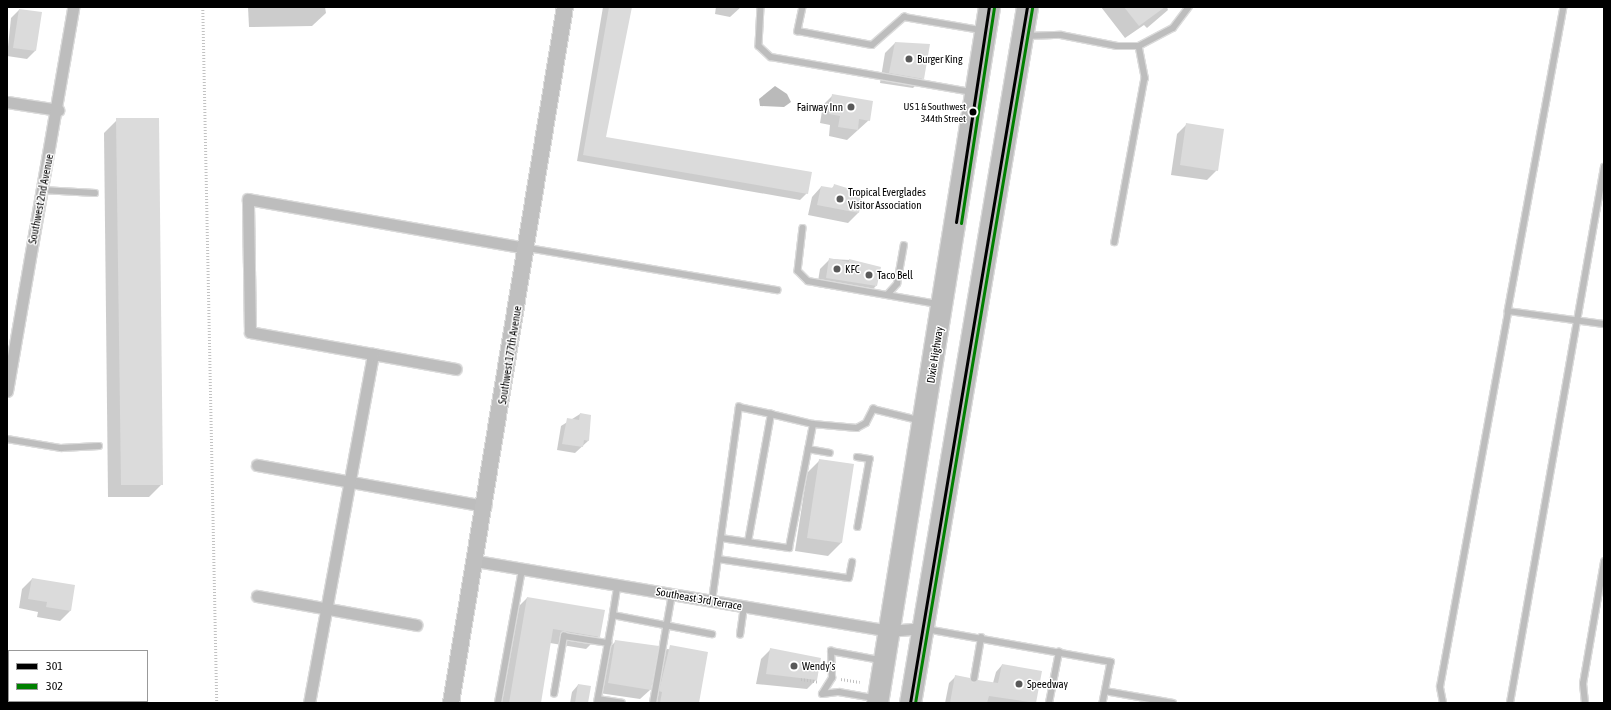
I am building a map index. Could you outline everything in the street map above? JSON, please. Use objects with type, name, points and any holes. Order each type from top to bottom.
[{"type":"highway","name":"Dixie Highway","points":[[878,701],[944,305],[975,92],[990,7]]},
{"type":"highway","points":[[910,703],[1027,7]]},
{"type":"main road","name":"Southwest 177th Avenue","points":[[451,703],[486,506],[565,7]]},
{"type":"street","name":"Southwest 2nd Avenue","points":[[7,392],[10,343],[58,110],[74,7]]},
{"type":"street","points":[[7,102],[58,110]]},
{"type":"street","points":[[456,369],[250,332],[248,199],[527,248]]},
{"type":"street","points":[[309,703],[348,481],[373,354]]},
{"type":"street","points":[[257,465],[486,506]]},
{"type":"street","name":"Southeast 3rd Terrace","points":[[476,561],[889,631],[922,628]]},
{"type":"street","points":[[257,596],[416,626]]},
{"type":"lane","points":[[761,7],[759,46],[771,56],[975,92]]},
{"type":"lane","points":[[803,7],[798,31],[872,45],[904,17],[985,31]]},
{"type":"lane","points":[[1022,35],[1061,35],[1117,46],[1139,46],[1173,28],[1189,7]]},
{"type":"lane","points":[[1443,703],[1440,687],[1564,7]]},
{"type":"lane","points":[[1115,242],[1145,78],[1139,46]]},
{"type":"lane","points":[[1510,703],[1604,167]]},
{"type":"lane","points":[[42,190],[95,193]]},
{"type":"lane","points":[[803,228],[797,264],[802,276],[817,283],[944,305]]},
{"type":"lane","points":[[887,295],[898,284],[904,246]]},
{"type":"lane","points":[[527,248],[777,290]]},
{"type":"lane","points":[[1508,311],[1604,324]]},
{"type":"lane","points":[[712,601],[739,407],[813,424],[857,428],[866,423],[873,409],[924,422]]},
{"type":"lane","points":[[748,542],[771,414]]},
{"type":"lane","points":[[720,538],[789,548],[813,424]]},
{"type":"lane","points":[[7,439],[60,448],[99,446]]},
{"type":"lane","points":[[808,449],[830,453]]},
{"type":"lane","points":[[857,457],[870,459],[858,527]]},
{"type":"lane","points":[[718,560],[849,578],[852,562]]},
{"type":"lane","points":[[1585,703],[1582,684],[1604,562]]},
{"type":"lane","points":[[498,703],[522,568]]},
{"type":"lane","points":[[618,585],[598,701],[622,703]]},
{"type":"lane","points":[[653,703],[672,594]]},
{"type":"lane","points":[[740,634],[744,607]]},
{"type":"lane","points":[[613,615],[712,634]]},
{"type":"lane","points":[[922,628],[1111,662],[1103,703]]},
{"type":"lane","points":[[554,694],[564,636],[608,643]]},
{"type":"lane","points":[[974,679],[981,638]]},
{"type":"lane","points":[[878,701],[839,692],[822,694],[832,678],[830,651],[884,661]]},
{"type":"lane","points":[[1049,703],[1059,652]]},
{"type":"lane","points":[[1105,691],[1173,703]]},
{"type":"path","points":[[203,7],[217,703]]},
{"type":"path","points":[[801,679],[819,682],[820,676]]},
{"type":"path","points":[[837,679],[860,682]]},
{"type":"shaded area","points":[[775,86],[787,94],[791,102],[784,107],[760,106],[759,99]]},
{"type":"building","points":[[609,7],[632,7],[606,137],[812,172],[808,194],[583,155]]},
{"type":"building","points":[[1124,7],[1165,7],[1139,26]]},
{"type":"building","points":[[19,9],[42,12],[36,51],[13,48]]},
{"type":"building","name":"Burger King","points":[[895,42],[930,44],[924,79],[889,73]]},
{"type":"building","name":"Fairway Inn","points":[[832,94],[873,101],[870,121],[859,119],[858,130],[838,127],[840,116],[829,114]]},
{"type":"building","points":[[116,118],[159,118],[163,485],[121,485]]},
{"type":"building","points":[[1186,123],[1224,129],[1218,171],[1180,165]]},
{"type":"building","name":"Tropical Everglades Visitor Association","points":[[834,184],[863,193],[859,213],[817,205],[821,186],[833,188]]},
{"type":"building","points":[[829,258],[849,262],[849,259],[881,267],[877,286],[826,278]]},
{"type":"building","points":[[580,413],[591,415],[589,441],[584,440],[583,447],[562,444],[567,418],[579,420]]},
{"type":"building","points":[[819,459],[854,464],[842,543],[807,538]]},
{"type":"building","points":[[32,578],[75,585],[71,611],[46,607],[47,602],[28,599]]},
{"type":"building","points":[[527,597],[605,610],[600,637],[553,629],[541,703],[509,703]]},
{"type":"building","points":[[615,640],[659,646],[651,690],[608,683]]},
{"type":"building","points":[[670,645],[708,652],[699,703],[660,703],[662,692],[659,691]]},
{"type":"building","name":"Wendy's","points":[[770,648],[821,658],[817,680],[766,674]]},
{"type":"building","points":[[1002,664],[1042,671],[1036,703],[989,696],[987,703],[950,703],[955,675],[970,678],[973,683],[978,680],[998,683]]},
{"type":"building","points":[[578,684],[591,686],[588,703],[575,703]]},
{"type":"transit line","name":"301","points":[[956,222],[989,7]]},
{"type":"transit line","name":"301","points":[[910,703],[1027,7]]},
{"type":"transit line","name":"302","points":[[961,223],[994,8]]},
{"type":"transit line","name":"302","points":[[915,703],[1032,8]]},
{"type":"place","name":"Burger King","points":[[909,59]]},
{"type":"place","name":"Fairway Inn","points":[[851,107]]},
{"type":"place","name":"US 1 & Southwest 344th Street","points":[[973,112]]},
{"type":"place","name":"Tropical Everglades Visitor Association","points":[[840,199]]},
{"type":"place","name":"KFC","points":[[837,269]]},
{"type":"place","name":"Taco Bell","points":[[869,275]]},
{"type":"place","name":"Wendy's","points":[[794,666]]},
{"type":"place","name":"Speedway","points":[[1019,684]]}]
